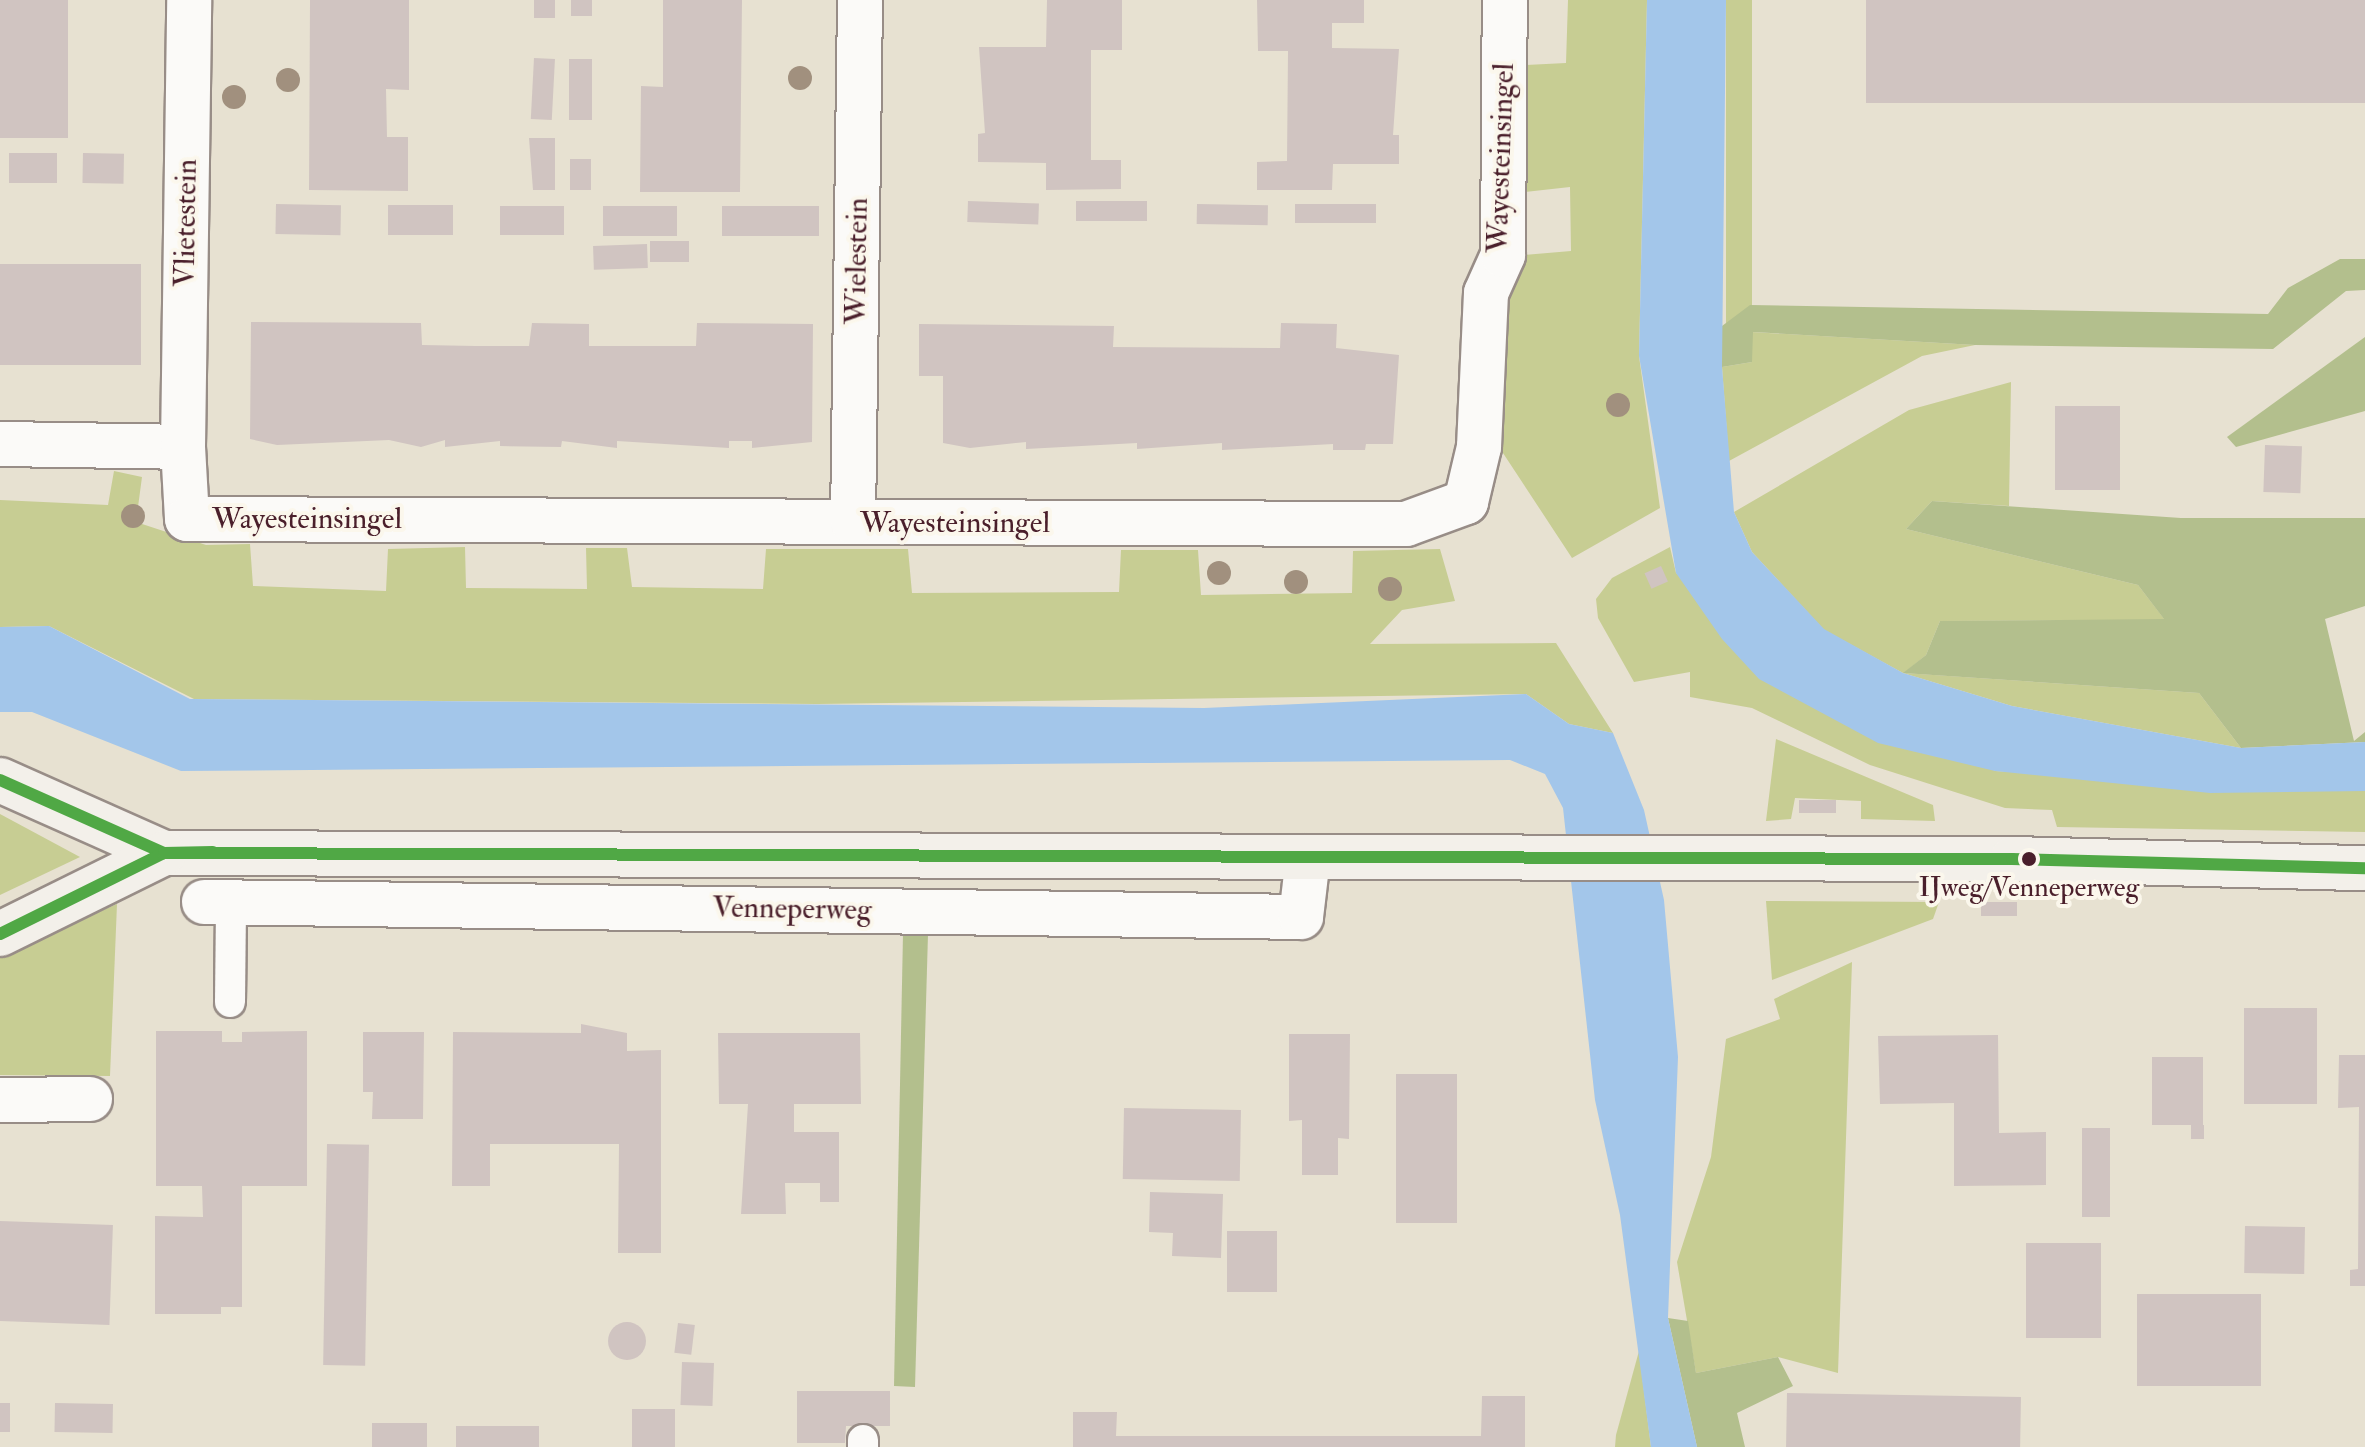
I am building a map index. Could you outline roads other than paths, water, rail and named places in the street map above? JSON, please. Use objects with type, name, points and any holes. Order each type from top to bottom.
[{"type":"street","name":"Vlietestein","points":[[183,447],[189,0]]},
{"type":"street","name":"Wielestein","points":[[853,522],[860,0]]},
{"type":"street","name":"Wayesteinsingel","points":[[183,447],[187,519],[1406,524],[1466,502],[1479,447],[1486,293],[1503,255],[1505,0]]},
{"type":"street","points":[[0,444],[183,447]]},
{"type":"street","name":"Venneperweg","points":[[0,780],[164,853],[1523,857],[2365,868]]},
{"type":"street","points":[[236,902],[277,852]]},
{"type":"street","name":"Venneperweg","points":[[0,934],[164,853]]},
{"type":"street","name":"Venneperweg","points":[[236,902],[1301,917],[1308,857]]},
{"type":"street","points":[[0,1100],[90,1099]]},
{"type":"lane","points":[[230,1002],[236,902]]},
{"type":"water","points":[[1647,0],[1726,0],[1722,367],[1734,512],[1752,552],[1824,629],[1903,673],[2012,706],[2241,748],[2365,742],[2365,791],[2210,793],[1995,771],[1878,743],[1759,679],[1722,639],[1676,573],[1639,356]]},
{"type":"water","points":[[49,626],[190,699],[1204,708],[1526,694],[1569,724],[1613,733],[1644,810],[1664,900],[1678,1057],[1668,1318],[1697,1447],[1651,1447],[1620,1215],[1595,1100],[1563,808],[1545,774],[1510,760],[181,771],[32,712],[0,712],[0,627]]},
{"type":"place","name":"IJweg/Venneperweg","points":[[2029,859]]}]
